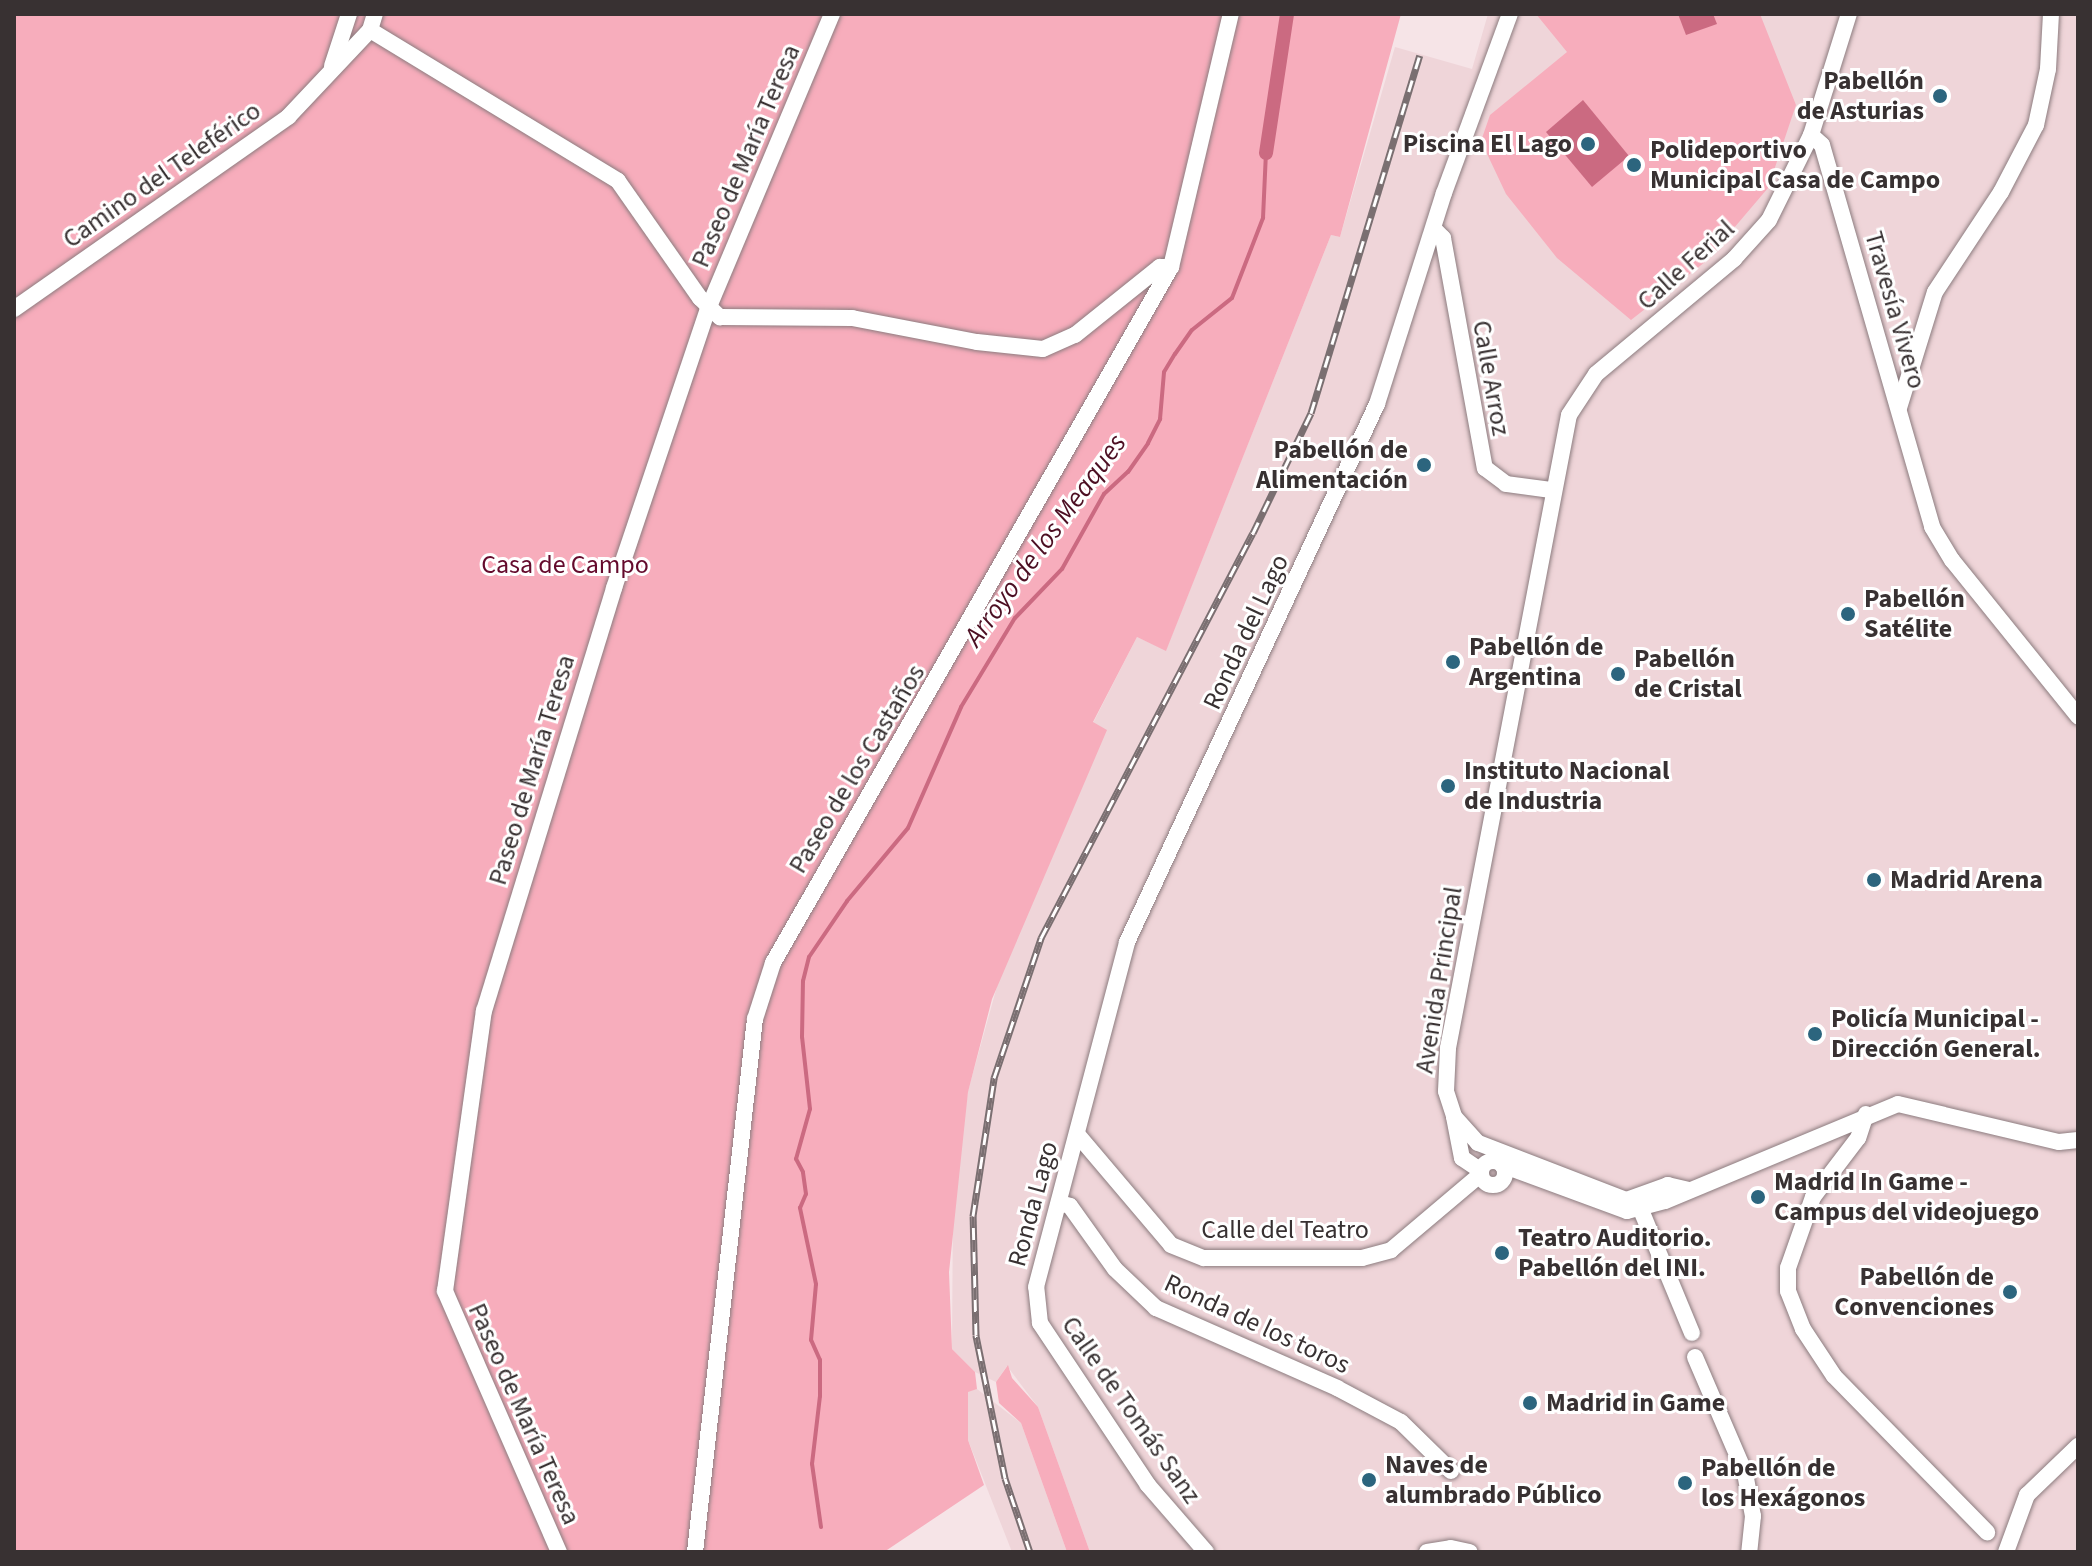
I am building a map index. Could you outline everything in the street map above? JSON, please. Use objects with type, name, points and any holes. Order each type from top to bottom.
[{"type":"street","points":[[330,72],[349,14]]},
{"type":"street","name":"Paseo de María Teresa","points":[[559,1552],[458,1327],[444,1275],[484,1011],[610,601],[708,309],[832,14]]},
{"type":"street","name":"Paseo de los Castaños","points":[[695,1552],[755,1019],[773,963],[1171,267],[1231,14]]},
{"type":"street","name":"Ronda del Lago","points":[[1077,1134],[1127,942],[1377,404],[1460,149],[1510,14]]},
{"type":"street","name":"Calle Ferial","points":[[1551,490],[1562,436],[1582,393],[1612,360],[1748,245],[1783,196],[1811,135],[1849,14]]},
{"type":"street","points":[[1899,410],[1935,292],[2001,192],[2036,125],[2048,69],[2051,14]]},
{"type":"street","points":[[372,22],[618,181],[708,309],[720,317],[852,318],[977,342],[1043,349],[1075,335],[1160,267],[1171,267]]},
{"type":"street","name":"Camino del Teleférico","points":[[14,309],[288,117],[372,22]]},
{"type":"street","name":"Travesía Vivero","points":[[1811,135],[1822,145],[1932,527],[1952,560],[2078,716]]},
{"type":"street","name":"Calle Arroz","points":[[1434,229],[1443,238],[1485,468],[1506,484],[1551,490]]},
{"type":"street","name":"Avenida Principal","points":[[1481,1172],[1462,1158],[1446,1091],[1448,1048],[1551,490]]},
{"type":"street","points":[[1481,1172],[1492,1184],[1502,1172],[1525,1176],[1614,1210],[1641,1210],[1866,1114],[1898,1104],[2059,1142],[2078,1141],[2078,1155]]},
{"type":"street","points":[[1866,1114],[1858,1138],[1813,1197],[1788,1268],[1788,1291],[1803,1329],[1834,1376],[1987,1532]]},
{"type":"street","points":[[1454,1116],[1478,1143],[1626,1200],[1668,1185],[1689,1190]]},
{"type":"street","name":"Calle del Teatro","points":[[1077,1134],[1171,1245],[1204,1258],[1362,1258],[1391,1250],[1481,1172]]},
{"type":"street","name":"Ronda Lago","points":[[1036,1287],[1077,1134]]},
{"type":"street","points":[[2059,1142],[2078,1155]]},
{"type":"street","points":[[1067,1172],[1086,1162],[1103,1162]]},
{"type":"street","name":"Ronda de los toros","points":[[1059,1203],[1070,1206],[1115,1269],[1156,1308],[1337,1388],[1401,1422],[1451,1471]]},
{"type":"street","points":[[1641,1210],[1692,1333]]},
{"type":"street","name":"Calle de Tomás Sanz","points":[[1036,1287],[1040,1323],[1148,1485],[1206,1552]]},
{"type":"street","points":[[1695,1357],[1745,1473],[1753,1516],[1749,1552]]},
{"type":"street","points":[[2006,1551],[2027,1495],[2078,1446]]},
{"type":"street","points":[[1427,1552],[1470,1552]]},
{"type":"shaded area","points":[[1488,14],[2078,14],[2078,1552],[1090,1552],[1038,1407],[1007,1366],[996,1382],[975,1372],[952,1349],[953,1197],[968,1091],[999,979],[1106,730],[1093,723],[1137,637],[1166,650],[1331,235],[1340,237],[1395,47],[1472,69]]},
{"type":"shaded area","points":[[1678,14],[1713,14],[1717,24],[1686,35]]},
{"type":"shaded area","name":"Piscina El Lago","points":[[1583,100],[1629,156],[1592,187],[1546,132]]},
{"type":"shaded area","points":[[977,1389],[1021,1423],[1067,1552],[1012,1552],[968,1440],[968,1391]]},
{"type":"green space","name":"Casa de Campo","points":[[14,14],[1401,14],[1340,237],[1331,235],[1166,651],[1137,637],[1093,722],[1107,730],[992,999],[968,1092],[949,1272],[952,1349],[975,1372],[977,1389],[968,1392],[968,1440],[984,1485],[884,1552],[14,1552]]},
{"type":"green space","name":"Polideportivo Municipal Casa de Campo","points":[[1536,14],[1760,14],[1796,105],[1768,188],[1705,262],[1631,320],[1557,258],[1506,194],[1481,141],[1490,115],[1567,52]]},
{"type":"green space","points":[[1008,1365],[1012,1378],[1038,1407],[1090,1552],[1067,1552],[1021,1423],[999,1403],[996,1382]]},
{"type":"waterway","name":"Arroyo de los Meaques","points":[[1266,153],[1287,14]]},
{"type":"waterway","name":"Arroyo de los Meaques","points":[[821,1527],[812,1464],[820,1396],[820,1360],[811,1340],[816,1284],[800,1208],[806,1194],[803,1172],[796,1159],[810,1109],[802,1037],[803,981],[809,957],[847,901],[908,828],[961,707],[1015,618],[1062,569],[1104,494],[1128,472],[1148,443],[1160,419],[1164,372],[1175,354],[1192,330],[1232,298],[1263,218],[1266,153]]},
{"type":"railway","points":[[1030,1552],[1005,1478],[976,1335],[973,1216],[994,1078],[1041,938],[1253,533],[1311,413],[1420,55]]},
{"type":"place","name":"Pabellón de Asturias","points":[[1940,96]]},
{"type":"place","name":"Piscina El Lago","points":[[1588,144]]},
{"type":"place","name":"Polideportivo Municipal Casa de Campo","points":[[1634,165]]},
{"type":"place","name":"Pabellón de Alimentación","points":[[1424,465]]},
{"type":"place","name":"Pabellón Satélite","points":[[1848,614]]},
{"type":"place","name":"Pabellón de Argentina","points":[[1453,662]]},
{"type":"place","name":"Pabellón de Cristal","points":[[1618,674]]},
{"type":"place","name":"Instituto Nacional de Industria","points":[[1448,786]]},
{"type":"place","name":"Madrid Arena","points":[[1874,880]]},
{"type":"place","name":"Policía Municipal - Dirección General.","points":[[1815,1034]]},
{"type":"place","name":"Madrid In Game - Campus del videojuego","points":[[1758,1197]]},
{"type":"place","name":"Teatro Auditorio. Pabellón del INI.","points":[[1502,1253]]},
{"type":"place","name":"Pabellón de Convenciones","points":[[2010,1292]]},
{"type":"place","name":"Madrid in Game","points":[[1530,1403]]},
{"type":"place","name":"Naves de alumbrado Público","points":[[1369,1480]]},
{"type":"place","name":"Pabellón de los Hexágonos","points":[[1685,1483]]}]
